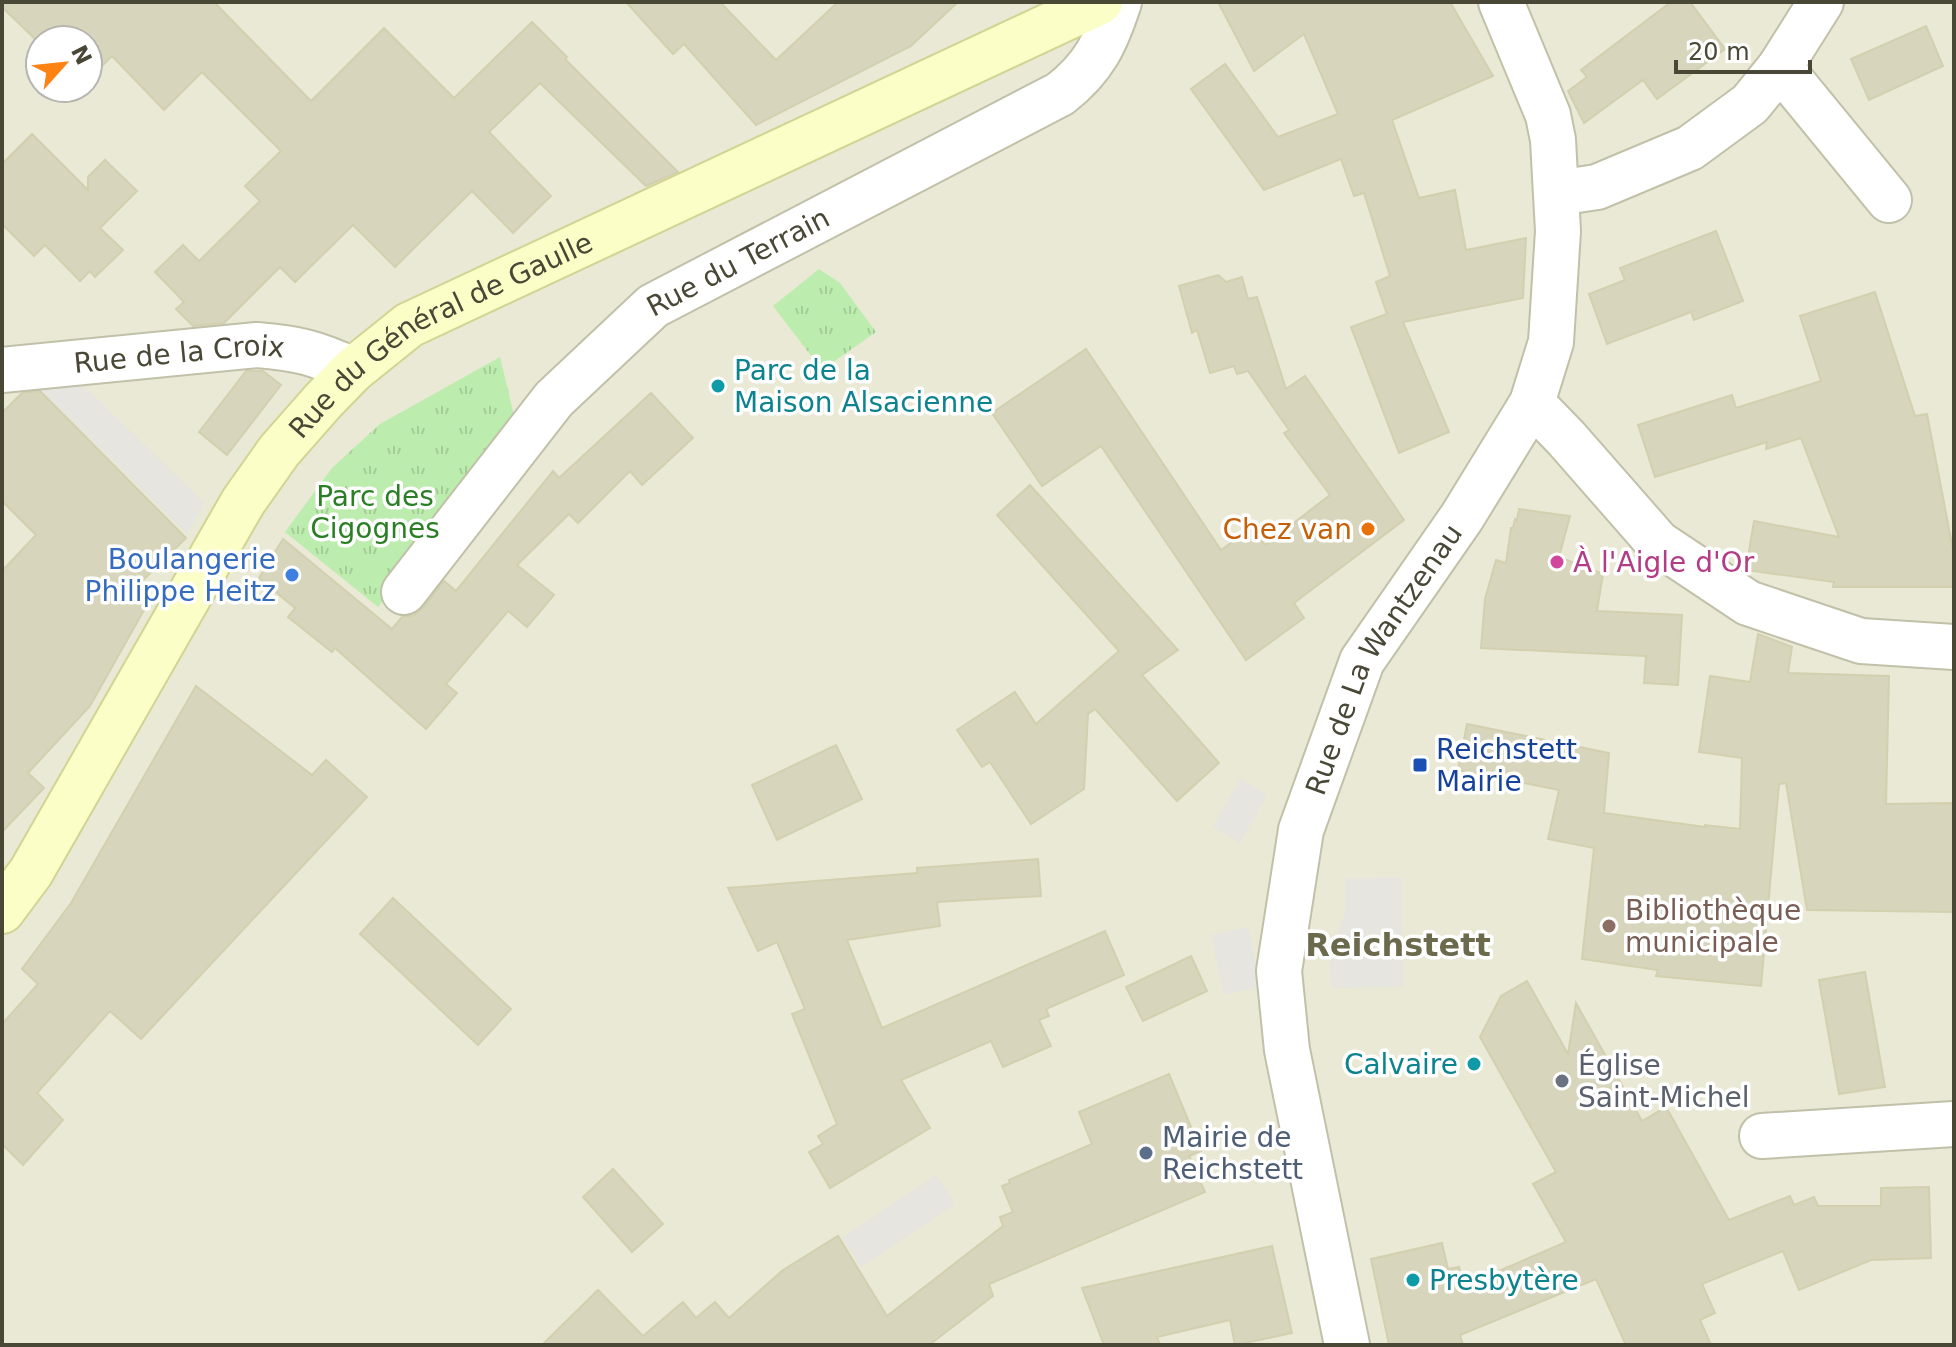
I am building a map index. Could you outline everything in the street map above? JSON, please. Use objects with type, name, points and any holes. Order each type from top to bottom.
[{"type":"main road","name":"Rue du Général de Gaulle","points":[[2,911],[31,872],[243,502],[294,433],[336,362],[1100,2]]},
{"type":"street","name":"Rue du Terrain","points":[[404,592],[554,399],[653,306],[1060,94],[1094,62],[1119,2]]},
{"type":"street","name":"Rue de La Wantzenau","points":[[1347,1345],[1287,1050],[1279,971],[1301,830],[1362,661],[1462,517],[1532,403],[1551,342],[1558,231],[1548,115],[1501,2]]},
{"type":"street","points":[[1557,193],[1597,187],[1690,148],[1750,104],[1780,67],[1821,2]]},
{"type":"street","points":[[1780,67],[1889,200]]},
{"type":"street","name":"Rue de la Croix","points":[[2,370],[257,345],[292,347],[336,362]]},
{"type":"street","points":[[1532,403],[1658,543],[1748,603],[1861,641],[1954,647]]},
{"type":"street","points":[[1762,1136],[1954,1124]]},
{"type":"shaded area","points":[[2,2],[1954,2],[1954,1345],[2,1345]]},
{"type":"shaded area","points":[[77,379],[204,503],[187,534],[33,383]]},
{"type":"shaded area","points":[[1240,779],[1267,795],[1240,843],[1213,827]]},
{"type":"shaded area","points":[[1401,877],[1403,987],[1331,988],[1330,956],[1345,913],[1345,878]]},
{"type":"shaded area","points":[[1248,927],[1261,987],[1224,995],[1211,935]]},
{"type":"shaded area","points":[[936,1175],[955,1204],[861,1267],[842,1238]]},
{"type":"green space","points":[[819,269],[840,283],[876,332],[822,370],[773,306]]},
{"type":"green space","name":"Parc des Cigognes","points":[[500,357],[517,428],[378,607],[285,532],[332,468],[380,424]]},
{"type":"building","points":[[2,2],[214,2],[311,101],[384,28],[454,98],[532,22],[678,172],[646,186],[540,83],[489,132],[551,196],[513,233],[472,191],[395,267],[353,225],[295,282],[280,267],[224,323],[193,326],[176,309],[184,302],[155,272],[183,245],[199,261],[260,201],[245,186],[281,151],[202,72],[164,110],[112,56],[104,64],[104,24],[24,24],[24,28],[2,7]]},
{"type":"building","points":[[626,2],[720,2],[776,60],[838,2],[958,2],[911,46],[756,125],[684,44],[673,54]]},
{"type":"building","points":[[1218,2],[1450,2],[1493,76],[1392,120],[1419,198],[1455,190],[1466,250],[1526,238],[1523,298],[1403,322],[1449,432],[1399,453],[1351,327],[1387,314],[1376,282],[1390,276],[1364,193],[1354,196],[1341,159],[1264,190],[1191,89],[1225,64],[1278,137],[1338,114],[1304,34],[1254,71]]},
{"type":"building","points":[[1671,2],[1690,2],[1725,49],[1657,99],[1643,80],[1584,123],[1568,91],[1587,77],[1581,70]]},
{"type":"building","points":[[1926,26],[1943,66],[1869,100],[1851,59]]},
{"type":"building","points":[[32,134],[88,190],[88,177],[105,160],[137,191],[100,228],[123,250],[95,277],[90,271],[80,281],[45,245],[34,256],[2,224],[2,164]]},
{"type":"building","points":[[1716,231],[1743,301],[1694,320],[1691,312],[1607,344],[1589,294],[1625,280],[1620,268]]},
{"type":"building","points":[[1218,275],[1226,282],[1242,277],[1248,299],[1257,297],[1286,389],[1305,376],[1404,520],[1294,603],[1304,618],[1246,660],[1101,446],[1042,486],[992,413],[1086,349],[1221,550],[1252,528],[1265,545],[1330,495],[1284,433],[1289,430],[1248,371],[1237,374],[1234,366],[1210,373],[1197,330],[1192,333],[1179,286]]},
{"type":"building","points":[[1875,292],[1915,416],[1927,414],[1954,555],[1954,587],[1833,587],[1834,582],[1746,570],[1754,521],[1839,537],[1801,438],[1766,449],[1767,442],[1655,477],[1638,425],[1732,395],[1736,408],[1821,381],[1800,316]]},
{"type":"building","points":[[246,371],[263,371],[281,385],[227,455],[199,432]]},
{"type":"building","points":[[40,391],[186,538],[134,589],[148,603],[90,706],[28,773],[44,788],[2,832],[2,571],[36,535],[2,501],[2,413],[22,393]]},
{"type":"building","points":[[651,393],[693,438],[642,485],[630,471],[578,523],[569,514],[517,565],[554,595],[527,627],[508,611],[446,684],[457,693],[426,729],[335,648],[332,652],[288,617],[295,608],[259,578],[283,539],[392,629],[402,617],[414,615],[423,608],[444,581],[456,591],[553,471],[559,478]]},
{"type":"building","points":[[1030,485],[1178,650],[1142,675],[1219,763],[1177,801],[1095,709],[1088,714],[1084,789],[1031,824],[990,762],[982,767],[957,730],[1015,692],[1036,724],[1119,651],[997,515]]},
{"type":"building","points":[[1519,509],[1570,516],[1559,557],[1603,574],[1597,611],[1682,615],[1678,685],[1644,683],[1646,656],[1481,648],[1485,599],[1496,560],[1506,563],[1511,528],[1517,520]]},
{"type":"building","points":[[1758,634],[1792,647],[1788,673],[1889,676],[1886,804],[1954,803],[1954,912],[1807,910],[1786,783],[1779,784],[1761,986],[1656,976],[1658,970],[1582,959],[1594,848],[1548,839],[1559,790],[1458,770],[1467,724],[1609,753],[1604,813],[1740,829],[1742,758],[1699,752],[1710,676],[1750,682]]},
{"type":"building","points":[[196,686],[312,775],[326,760],[367,797],[141,1039],[110,1011],[37,1093],[63,1120],[23,1165],[2,1144],[2,1024],[38,984],[22,969],[71,903]]},
{"type":"building","points":[[836,745],[862,799],[777,840],[752,785]]},
{"type":"building","points":[[1038,859],[1041,896],[937,902],[940,926],[847,940],[882,1028],[1105,931],[1124,975],[1046,1009],[1049,1016],[1039,1020],[1051,1046],[1003,1067],[991,1041],[901,1080],[930,1128],[830,1188],[809,1152],[823,1144],[818,1136],[837,1124],[792,1014],[805,1009],[777,942],[758,951],[728,888],[917,873],[917,868]]},
{"type":"building","points":[[393,898],[511,1009],[478,1045],[360,934]]},
{"type":"building","points":[[1191,956],[1207,991],[1143,1021],[1126,987]]},
{"type":"building","points":[[1865,972],[1885,1087],[1839,1094],[1819,980]]},
{"type":"building","points":[[1527,981],[1568,1054],[1576,1003],[1642,1121],[1666,1107],[1729,1220],[1790,1196],[1794,1205],[1814,1197],[1818,1206],[1881,1206],[1881,1188],[1929,1187],[1931,1258],[1871,1260],[1799,1290],[1783,1251],[1702,1284],[1715,1313],[1700,1320],[1711,1345],[1626,1345],[1596,1279],[1460,1335],[1463,1345],[1389,1345],[1371,1259],[1442,1243],[1448,1269],[1459,1267],[1464,1286],[1566,1242],[1533,1184],[1556,1172],[1480,1037],[1501,996]]},
{"type":"building","points":[[1169,1074],[1201,1151],[1189,1156],[1205,1192],[989,1284],[993,1296],[929,1345],[542,1345],[598,1290],[643,1336],[683,1302],[696,1318],[715,1302],[729,1318],[783,1270],[838,1236],[887,1316],[1003,1226],[1000,1217],[1013,1212],[1002,1186],[1010,1183],[1009,1180],[1092,1144],[1079,1112]]},
{"type":"building","points":[[613,1169],[663,1224],[632,1252],[583,1197]]},
{"type":"building","points":[[1272,1246],[1292,1333],[1235,1345],[1230,1320],[1157,1337],[1160,1345],[1104,1345],[1082,1288]]},
{"type":"place","name":"Parc de la Maison Alsacienne","points":[[718,386]]},
{"type":"place","name":"Chez van","points":[[1368,529]]},
{"type":"place","name":"À l'Aigle d'Or","points":[[1557,562]]},
{"type":"place","name":"Boulangerie Philippe Heitz","points":[[292,575]]},
{"type":"place","name":"Reichstett Mairie","points":[[1420,765]]},
{"type":"place","name":"Bibliothèque municipale","points":[[1609,926]]},
{"type":"place","name":"Calvaire","points":[[1474,1064]]},
{"type":"place","name":"Église Saint-Michel","points":[[1562,1081]]},
{"type":"place","name":"Mairie de Reichstett","points":[[1146,1153]]},
{"type":"place","name":"Presbytère","points":[[1413,1280]]},
{"type":"district","name":"Reichstett","points":[[1398,945]]}]
